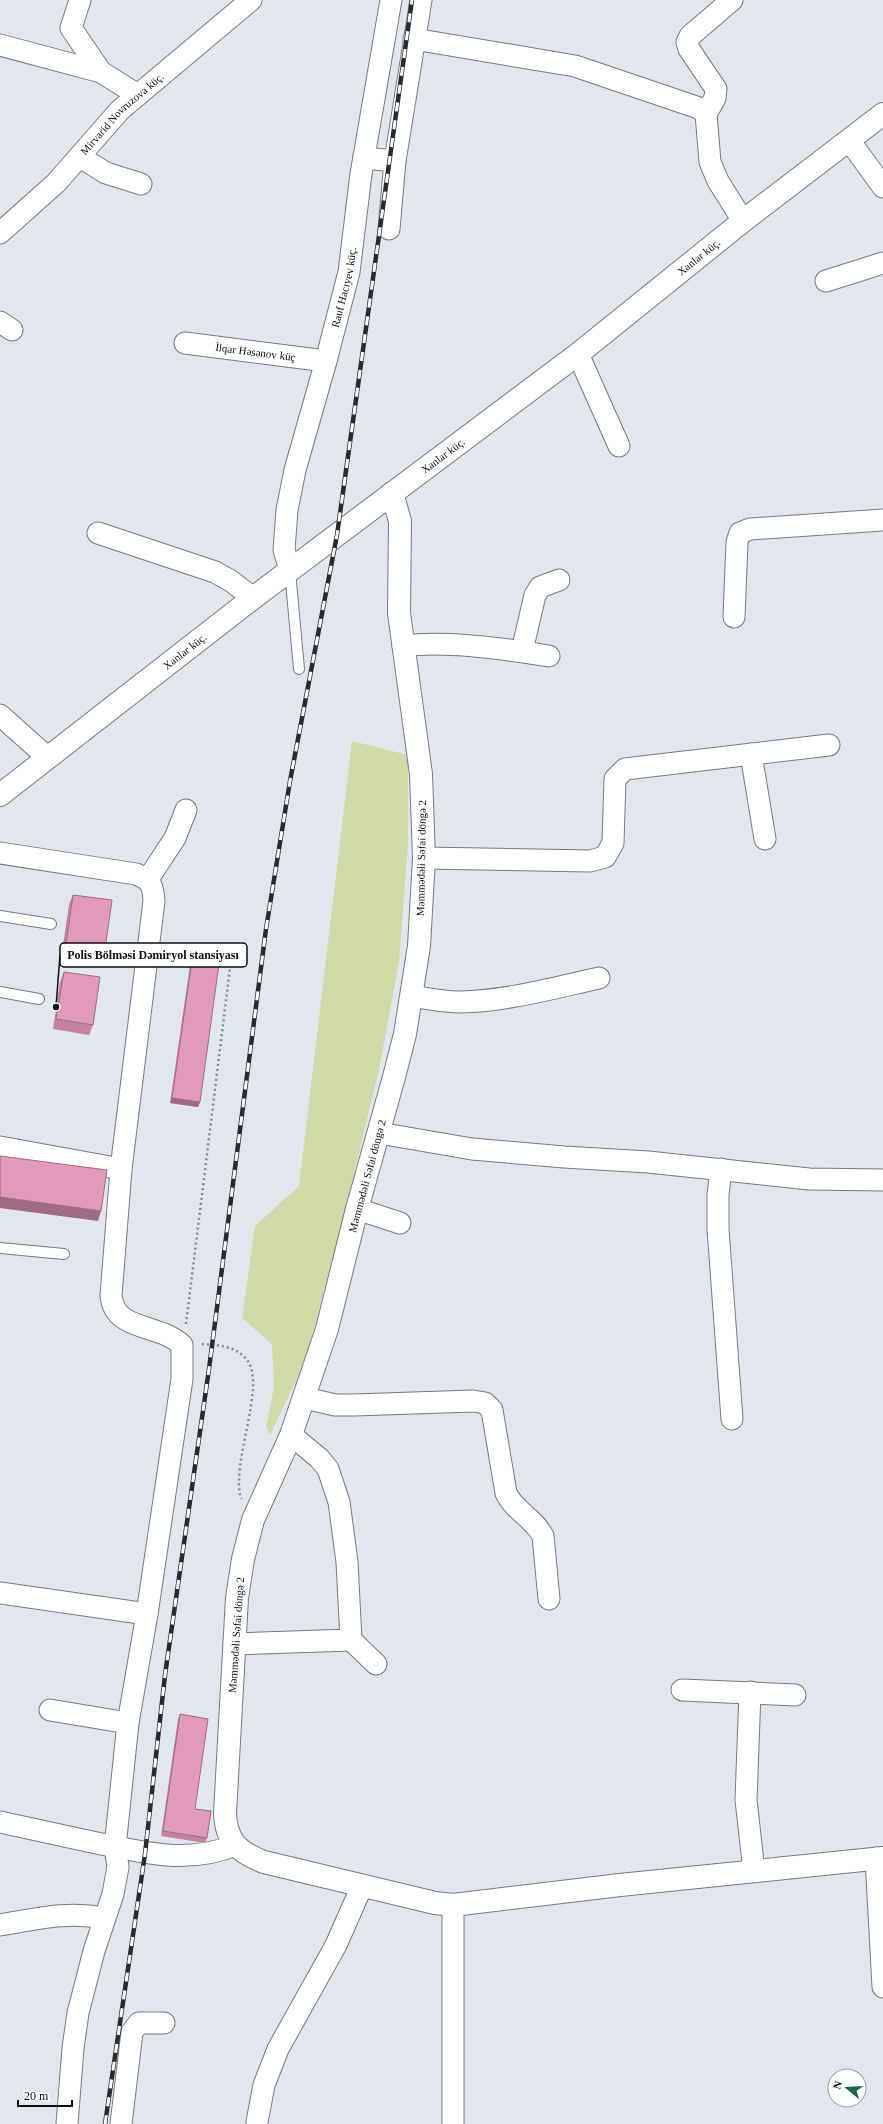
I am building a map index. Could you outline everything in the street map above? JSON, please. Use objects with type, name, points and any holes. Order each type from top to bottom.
[{"type":"street","points":[[80,0],[70,28],[101,72]]},
{"type":"street","name":"Mirvarid Novruzova küç.","points":[[0,233],[56,183],[120,110],[251,0]]},
{"type":"street","name":"Rauf Hacıyev küç.","points":[[290,570],[284,550],[287,510],[295,470],[326,361],[349,272],[364,158],[391,0]]},
{"type":"street","points":[[389,229],[395,161],[421,0]]},
{"type":"street","points":[[732,0],[690,36],[687,42],[689,49],[716,89],[715,98],[706,114],[710,162],[718,181],[743,221]]},
{"type":"street","points":[[414,38],[575,66],[699,108],[706,114]]},
{"type":"street","points":[[0,45],[101,72],[138,95]]},
{"type":"street","name":"Xanlar küç.","points":[[0,795],[253,598],[578,354],[743,221],[883,114]]},
{"type":"street","points":[[849,140],[883,187]]},
{"type":"street","points":[[80,157],[106,173],[141,184]]},
{"type":"street","points":[[364,158],[395,161]]},
{"type":"street","points":[[826,281],[883,263]]},
{"type":"street","name":"İlqar Həsənov küç","points":[[185,343],[326,361]]},
{"type":"street","points":[[578,354],[619,446]]},
{"type":"street","name":"Məmmədəli Səfai döngə 2","points":[[235,1845],[226,1826],[225,1813],[237,1598],[243,1559],[253,1520],[291,1435],[305,1398],[327,1329],[357,1209],[394,1077],[412,996],[421,916],[424,858],[422,774],[399,613],[400,521],[392,493]]},
{"type":"street","points":[[734,617],[737,542],[740,533],[750,529],[883,520]]},
{"type":"street","points":[[98,533],[215,572],[231,581],[253,598]]},
{"type":"street","points":[[522,651],[535,595],[540,587],[559,580]]},
{"type":"street","points":[[403,646],[435,644],[522,651],[549,656]]},
{"type":"street","points":[[0,715],[47,757]]},
{"type":"street","points":[[424,858],[590,861],[605,857],[613,843],[616,779],[625,769],[829,745]]},
{"type":"street","points":[[751,754],[765,839]]},
{"type":"street","points":[[148,879],[175,838],[186,810]]},
{"type":"street","points":[[0,853],[136,874],[148,879],[154,890],[154,901],[121,1169],[111,1296],[112,1306],[118,1316],[128,1322],[166,1333],[182,1345],[182,1379],[147,1614],[128,1723],[115,1847],[118,1867],[113,1894],[104,1918],[78,2013],[73,2048],[67,2124]]},
{"type":"street","points":[[412,996],[459,1002],[487,1000],[539,992],[599,978]]},
{"type":"street","points":[[379,1133],[472,1149],[564,1157],[648,1162],[809,1179],[883,1180]]},
{"type":"street","points":[[0,1147],[121,1169]]},
{"type":"street","points":[[721,1169],[718,1195],[718,1229],[732,1419]]},
{"type":"street","points":[[357,1209],[400,1223]]},
{"type":"street","points":[[305,1398],[335,1404],[354,1405],[474,1401],[485,1403],[492,1410],[506,1492],[510,1502],[538,1527],[543,1536],[548,1600]]},
{"type":"street","points":[[291,1435],[319,1458],[328,1469],[339,1502],[347,1562],[351,1640],[376,1664]]},
{"type":"street","points":[[0,1593],[147,1614]]},
{"type":"street","points":[[234,1644],[351,1640]]},
{"type":"street","points":[[682,1690],[795,1695]]},
{"type":"street","points":[[750,1692],[746,1800],[754,1871]]},
{"type":"street","points":[[50,1710],[128,1723]]},
{"type":"street","points":[[0,1822],[145,1854],[204,1855],[218,1852],[235,1845],[248,1856],[264,1862],[435,1903],[454,1905],[880,1858],[883,1986]]},
{"type":"street","points":[[258,2122],[264,2085],[278,2049],[339,1939],[362,1886]]},
{"type":"street","points":[[453,2124],[454,1905]]},
{"type":"street","points":[[0,1924],[66,1914],[83,1914],[104,1918]]},
{"type":"street","points":[[121,2124],[132,2032],[139,2022],[164,2023]]},
{"type":"lane","points":[[290,570],[299,669]]},
{"type":"lane","points":[[0,916],[51,924]]},
{"type":"lane","points":[[0,992],[39,999]]},
{"type":"lane","points":[[0,1248],[64,1254]]},
{"type":"path","points":[[230,968],[186,1326],[182,1345],[218,1346],[234,1350],[246,1359],[252,1368],[253,1384],[238,1482],[240,1498],[253,1520]]},
{"type":"green space","points":[[352,741],[408,755],[408,844],[399,962],[379,1070],[344,1214],[305,1362],[270,1435],[266,1427],[274,1387],[272,1344],[242,1318],[255,1226],[299,1186]]},
{"type":"building","points":[[73,895],[112,900],[104,956],[65,951]]},
{"type":"building","points":[[193,953],[220,957],[200,1102],[172,1098]]},
{"type":"building","points":[[64,972],[100,977],[93,1025],[56,1019]]},
{"type":"building","points":[[0,1156],[107,1170],[101,1211],[0,1197]]},
{"type":"building","points":[[180,1714],[208,1719],[195,1809],[211,1811],[207,1838],[163,1831]]},
{"type":"railway","points":[[105,2124],[145,1854],[165,1675],[209,1369],[266,929],[290,781],[337,535],[412,0]]},
{"type":"place","name":"Polis Bölməsi Dəmiryol stansiyası","points":[[56,1007]]}]
